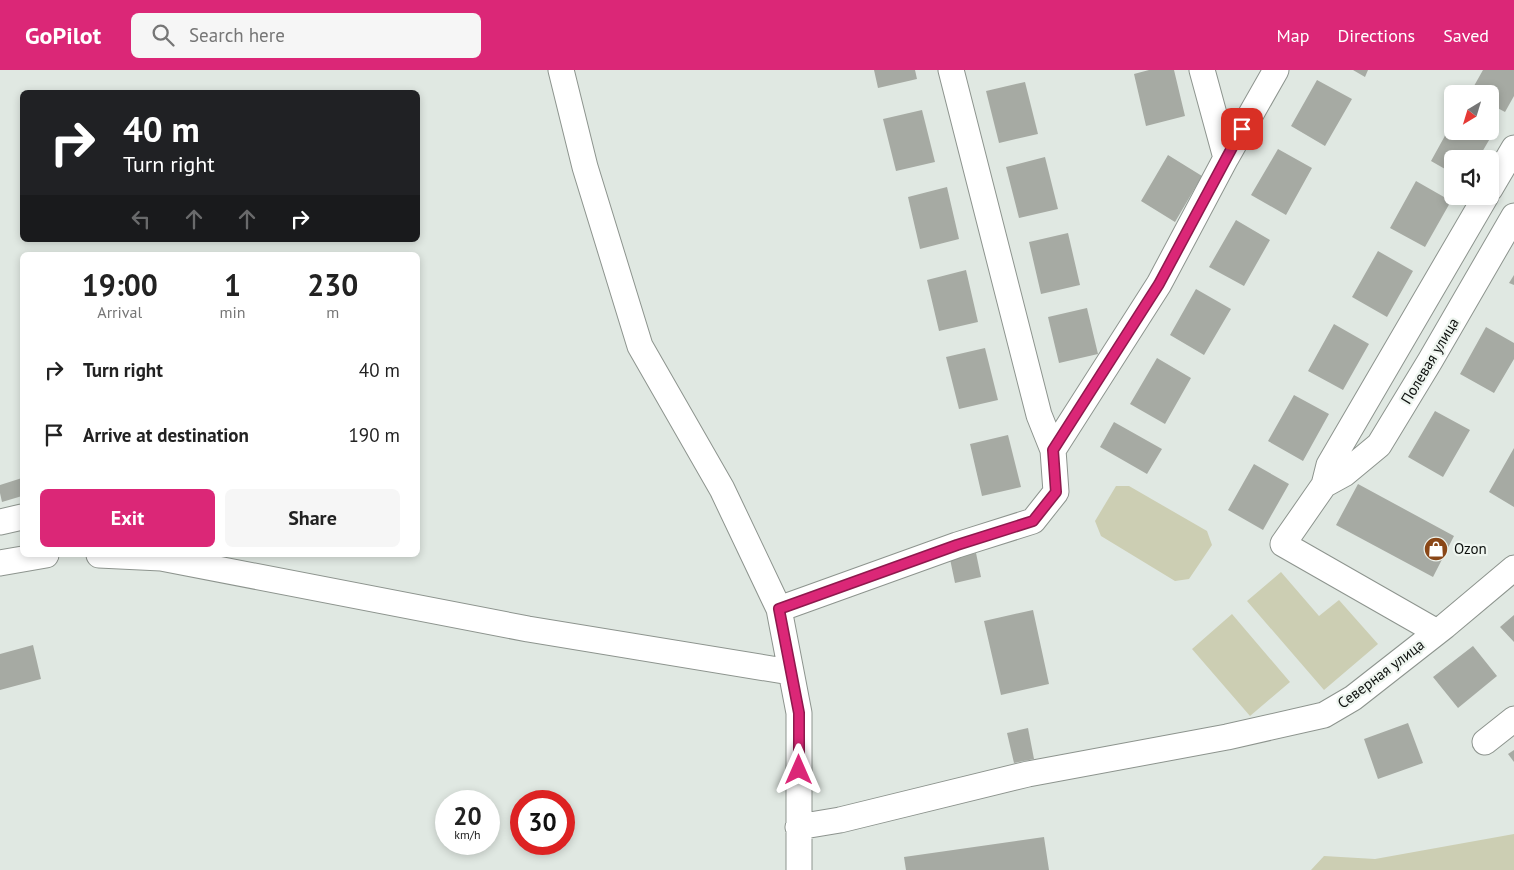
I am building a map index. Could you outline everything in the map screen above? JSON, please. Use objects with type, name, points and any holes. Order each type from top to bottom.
[{"type":"street","points":[[561,70],[585,167],[640,346],[722,489],[779,609],[799,713],[799,870]]},
{"type":"street","points":[[779,609],[957,545],[1033,521],[1056,492],[1053,450],[1038,415],[951,70]]},
{"type":"street","points":[[1202,70],[1226,158]]},
{"type":"street","points":[[1053,450],[1159,284],[1226,158],[1276,70]]},
{"type":"street","points":[[1499,174],[1514,148]]},
{"type":"street","name":"Полевая улица","points":[[1437,632],[1283,544],[1324,485],[1329,465],[1481,205]]},
{"type":"street","name":"Полевая улица","points":[[1324,485],[1344,474],[1379,445],[1514,216]]},
{"type":"street","points":[[0,522],[20,517]]},
{"type":"street","points":[[0,563],[34,557]]},
{"type":"street","points":[[164,557],[528,629],[790,672]]},
{"type":"street","name":"Северная улица","points":[[798,827],[840,820],[1028,774],[1227,737],[1324,716],[1353,698],[1514,568]]},
{"type":"street","points":[[1486,742],[1514,719]]},
{"type":"green space","points":[[1116,486],[1129,486],[1207,531],[1212,545],[1189,579],[1175,581],[1101,536],[1095,521]]},
{"type":"green space","points":[[1281,572],[1319,616],[1339,600],[1378,644],[1324,690],[1247,601]]},
{"type":"green space","points":[[1232,614],[1290,682],[1250,716],[1192,649]]},
{"type":"green space","points":[[1514,834],[1514,870],[1311,870],[1324,856],[1375,859]]},
{"type":"building","points":[[874,70],[915,70],[917,79],[878,88]]},
{"type":"building","points":[[1149,70],[1174,70],[1185,116],[1146,126],[1134,74]]},
{"type":"building","points":[[1353,70],[1368,70],[1365,77]]},
{"type":"building","points":[[1483,70],[1514,70],[1514,96],[1505,112],[1499,109],[1499,85],[1475,85]]},
{"type":"building","points":[[1317,80],[1352,99],[1325,146],[1291,126]]},
{"type":"building","points":[[1025,82],[1038,134],[999,143],[986,91]]},
{"type":"building","points":[[922,110],[935,162],[896,171],[883,119]]},
{"type":"building","points":[[1444,137],[1444,140],[1489,140],[1483,150],[1444,150],[1444,168],[1431,161]]},
{"type":"building","points":[[1278,149],[1312,168],[1286,215],[1251,195]]},
{"type":"building","points":[[1168,155],[1202,176],[1175,222],[1141,201]]},
{"type":"building","points":[[1045,157],[1058,209],[1019,218],[1006,167]]},
{"type":"building","points":[[1416,181],[1444,197],[1444,205],[1449,205],[1425,247],[1390,228]]},
{"type":"building","points":[[947,187],[959,239],[920,249],[908,197]]},
{"type":"building","points":[[1236,220],[1270,240],[1244,286],[1209,267]]},
{"type":"building","points":[[1068,233],[1080,285],[1041,294],[1029,242]]},
{"type":"building","points":[[1378,251],[1413,271],[1387,317],[1352,297]]},
{"type":"building","points":[[966,270],[978,322],[939,331],[927,280]]},
{"type":"building","points":[[1514,275],[1514,285],[1509,283]]},
{"type":"building","points":[[1196,289],[1231,309],[1204,355],[1170,335]]},
{"type":"building","points":[[1087,308],[1098,354],[1059,363],[1048,317]]},
{"type":"building","points":[[1334,324],[1369,344],[1343,390],[1308,371]]},
{"type":"building","points":[[1486,327],[1514,343],[1514,359],[1494,393],[1460,374]]},
{"type":"building","points":[[985,348],[998,400],[959,409],[946,357]]},
{"type":"building","points":[[1157,358],[1191,378],[1165,424],[1130,404]]},
{"type":"building","points":[[1294,395],[1329,414],[1303,461],[1268,441]]},
{"type":"building","points":[[1435,411],[1470,430],[1443,477],[1408,457]]},
{"type":"building","points":[[1114,422],[1162,449],[1147,474],[1100,447]]},
{"type":"building","points":[[1008,435],[1021,487],[982,496],[970,444]]},
{"type":"building","points":[[1514,448],[1514,507],[1489,492]]},
{"type":"building","points":[[1254,464],[1289,484],[1263,530],[1228,510]]},
{"type":"building","points":[[20,479],[20,497],[2,502],[0,485]]},
{"type":"building","points":[[1358,484],[1454,536],[1433,577],[1336,525]]},
{"type":"building","points":[[976,553],[981,577],[955,583],[950,559]]},
{"type":"building","points":[[1033,610],[1049,684],[1001,695],[984,621]]},
{"type":"building","points":[[1514,615],[1514,642],[1500,627]]},
{"type":"building","points":[[33,645],[41,679],[0,690],[0,654]]},
{"type":"building","points":[[1473,646],[1497,676],[1458,708],[1433,677]]},
{"type":"building","points":[[1408,723],[1423,763],[1378,779],[1364,739]]},
{"type":"building","points":[[1028,728],[1034,759],[1014,763],[1007,733]]},
{"type":"building","points":[[1514,750],[1514,762],[1508,754]]},
{"type":"building","points":[[1044,837],[1049,870],[906,870],[904,857]]},
{"type":"place","name":"Ozon","points":[[1436,549]]},
{"type":"route","points":[[799,770],[799,713],[779,609],[957,545],[1033,521],[1056,492],[1053,450],[1159,284],[1242,129]]}]
